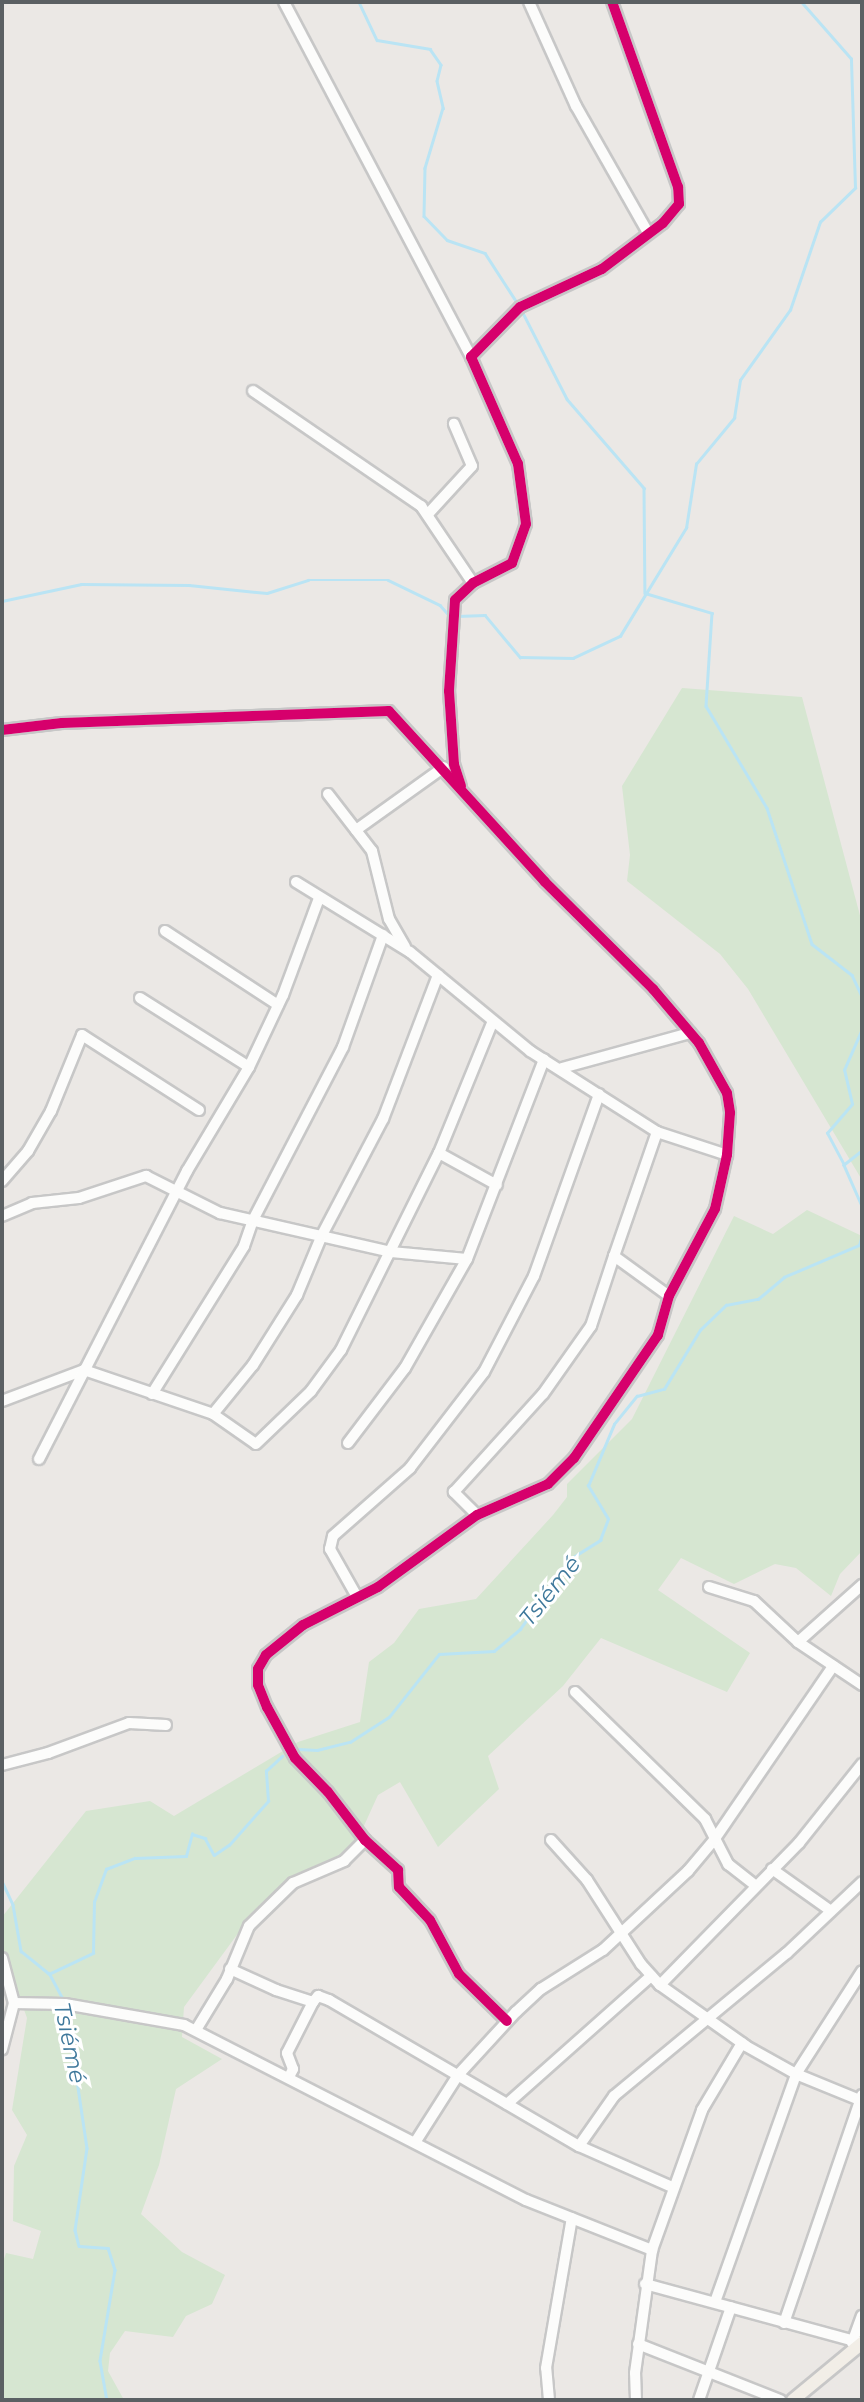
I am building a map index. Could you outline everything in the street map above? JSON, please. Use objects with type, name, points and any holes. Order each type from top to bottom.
[{"type":"main road","points":[[798,2399],[860,2343]]},
{"type":"street","points":[[284,2],[471,357],[518,464],[526,512],[524,534],[512,563],[473,583],[455,600],[451,617],[454,764],[462,789]]},
{"type":"street","points":[[529,2],[576,106],[648,233]]},
{"type":"street","points":[[471,357],[520,307],[602,269],[676,212],[678,187],[612,2]]},
{"type":"street","points":[[253,391],[411,498],[428,514],[473,583]]},
{"type":"street","points":[[428,514],[472,466],[454,424]]},
{"type":"street","points":[[2,730],[62,723],[385,710],[398,718],[440,768],[690,1033],[726,1093],[730,1113],[726,1155],[715,1209],[669,1296],[658,1335],[568,1466],[548,1484],[477,1515],[378,1587],[356,1595],[277,1645],[258,1669],[258,1685],[295,1758],[328,1792],[365,1840],[398,1870],[399,1887],[430,1920],[459,1974],[507,2021]]},
{"type":"street","points":[[356,831],[440,768],[454,764]]},
{"type":"street","points":[[328,794],[375,858],[389,919],[410,952]]},
{"type":"street","points":[[296,882],[318,898],[410,952],[492,1023],[657,1132],[726,1155]]},
{"type":"street","points":[[38,1459],[177,1193],[249,1067],[278,1004],[318,898]]},
{"type":"street","points":[[165,931],[278,1004]]},
{"type":"street","points":[[152,1394],[244,1246],[253,1220],[343,1047],[383,935]]},
{"type":"street","points":[[213,1414],[253,1365],[297,1295],[322,1235],[383,1119],[438,975]]},
{"type":"street","points":[[140,998],[249,1067]]},
{"type":"street","points":[[2,1401],[84,1370],[114,1377],[152,1394],[213,1414],[256,1444],[311,1391],[341,1350],[439,1153],[492,1023]]},
{"type":"street","points":[[562,1068],[690,1033]]},
{"type":"street","points":[[2,1181],[28,1151],[51,1111],[82,1035],[199,1110]]},
{"type":"street","points":[[348,1443],[405,1367],[467,1259],[544,1059]]},
{"type":"street","points":[[356,1595],[330,1549],[333,1536],[410,1468],[484,1372],[534,1276],[599,1094]]},
{"type":"street","points":[[477,1515],[454,1492],[543,1395],[591,1326],[657,1132]]},
{"type":"street","points":[[439,1153],[497,1185]]},
{"type":"street","points":[[2,1216],[32,1203],[79,1198],[146,1176],[220,1213],[391,1252],[467,1259]]},
{"type":"street","points":[[614,1256],[669,1296]]},
{"type":"street","points":[[798,1642],[862,1585]]},
{"type":"street","points":[[709,1587],[754,1601],[798,1642],[862,1685]]},
{"type":"street","points":[[416,2141],[458,2075],[507,2021],[541,1989],[621,1934],[715,1840],[833,1666]]},
{"type":"street","points":[[575,1692],[705,1819],[728,1864],[754,1884]]},
{"type":"street","points":[[2,1765],[48,1753],[129,1723],[166,1725]]},
{"type":"street","points":[[660,1985],[754,1884],[772,1869],[862,1763]]},
{"type":"street","points":[[196,2030],[230,1969],[243,1935],[293,1883],[344,1861],[365,1840]]},
{"type":"street","points":[[551,1840],[587,1880],[621,1934],[660,1985],[707,2021],[796,2074],[861,2098],[784,2323]]},
{"type":"street","points":[[772,1869],[831,1912]]},
{"type":"street","points":[[579,2146],[614,2096],[707,2021],[862,1882]]},
{"type":"street","points":[[2,1958],[14,2003],[2,2049]]},
{"type":"street","points":[[230,1969],[313,2002]]},
{"type":"street","points":[[715,2302],[796,2074],[862,1971]]},
{"type":"street","points":[[507,2104],[651,1976]]},
{"type":"street","points":[[289,2077],[293,2069],[287,2053],[318,1996],[579,2146],[673,2187]]},
{"type":"street","points":[[14,2003],[65,2004],[144,2020],[168,2020],[196,2030],[526,2200],[652,2250]]},
{"type":"street","points":[[636,2400],[638,2344],[652,2250],[702,2110],[742,2043]]},
{"type":"street","points":[[549,2400],[546,2368],[572,2218]]},
{"type":"street","points":[[645,2284],[860,2343],[862,2316]]},
{"type":"street","points":[[699,2400],[731,2307]]},
{"type":"street","points":[[638,2344],[780,2400]]},
{"type":"green space","points":[[682,688],[802,697],[862,923],[862,1180],[748,989],[720,954],[627,881],[630,855],[622,786]]},
{"type":"green space","points":[[807,1210],[862,1236],[862,1551],[840,1574],[831,1596],[796,1568],[775,1564],[734,1584],[681,1558],[658,1590],[750,1653],[727,1692],[601,1638],[563,1686],[488,1756],[499,1789],[438,1847],[400,1782],[378,1795],[352,1852],[292,1876],[239,1932],[184,2007],[182,2037],[222,2059],[176,2089],[159,2165],[141,2214],[182,2252],[225,2275],[212,2304],[186,2316],[173,2337],[125,2331],[110,2353],[108,2371],[124,2400],[2,2400],[2,2265],[6,2253],[33,2259],[41,2231],[13,2221],[14,2166],[27,2135],[12,2110],[27,2018],[2,1948],[2,1917],[86,1811],[150,1801],[174,1816],[298,1742],[360,1722],[369,1662],[394,1643],[419,1609],[476,1599],[553,1515],[567,1497],[567,1484],[632,1419],[734,1216],[773,1234]]},
{"type":"waterway","points":[[359,2],[377,40],[430,49],[441,65],[437,81],[443,108],[425,168],[424,216],[447,240],[485,253],[518,304]]},
{"type":"waterway","points":[[457,616],[485,615],[520,657],[573,658],[620,636],[686,528],[696,464],[734,418],[740,380],[790,310],[820,222],[855,188],[851,59],[801,2]]},
{"type":"waterway","points":[[521,309],[567,399],[644,488],[645,593],[712,613],[706,706],[767,808],[812,944],[852,975],[862,996]]},
{"type":"waterway","points":[[2,601],[81,584],[189,585],[267,593],[308,580],[388,580],[440,605],[450,616]]},
{"type":"waterway","points":[[844,1165],[827,1133],[852,1104],[844,1070],[862,1029]]},
{"type":"waterway","name":"Tsiémé","points":[[862,1151],[844,1165],[862,1206]]},
{"type":"waterway","name":"Tsiémé","points":[[298,1749],[317,1750],[350,1742],[389,1717],[439,1654],[494,1651],[520,1629],[570,1559],[600,1540],[608,1519],[588,1486],[614,1424],[637,1396],[664,1389],[700,1330],[726,1305],[758,1299],[784,1277],[859,1245],[862,1235]]},
{"type":"waterway","name":"Tsiémé","points":[[63,2000],[49,1974],[93,1953],[94,1902],[106,1869],[135,1858],[186,1856],[192,1834],[205,1838],[214,1855],[229,1845],[268,1801],[266,1771],[282,1756]]},
{"type":"waterway","points":[[2,1881],[13,1905],[21,1951],[48,1973]]},
{"type":"waterway","name":"Tsiémé","points":[[66,2006],[87,2148],[75,2230],[79,2246],[108,2248],[115,2270],[100,2361],[107,2400]]},
{"type":"cycle path","points":[[461,786],[454,764],[449,691],[455,600],[473,583],[512,563],[526,524],[518,464],[471,357],[520,307],[602,269],[663,223],[679,204],[678,187],[612,2]]},
{"type":"cycle path","points":[[2,730],[62,723],[389,711],[545,882],[653,989],[699,1043],[727,1093],[730,1113],[727,1155],[715,1209],[669,1296],[658,1335],[574,1458],[548,1484],[477,1515],[378,1587],[303,1625],[266,1655],[258,1669],[258,1685],[267,1707],[295,1758],[328,1792],[365,1840],[398,1870],[399,1887],[430,1920],[459,1974],[507,2021]]}]
